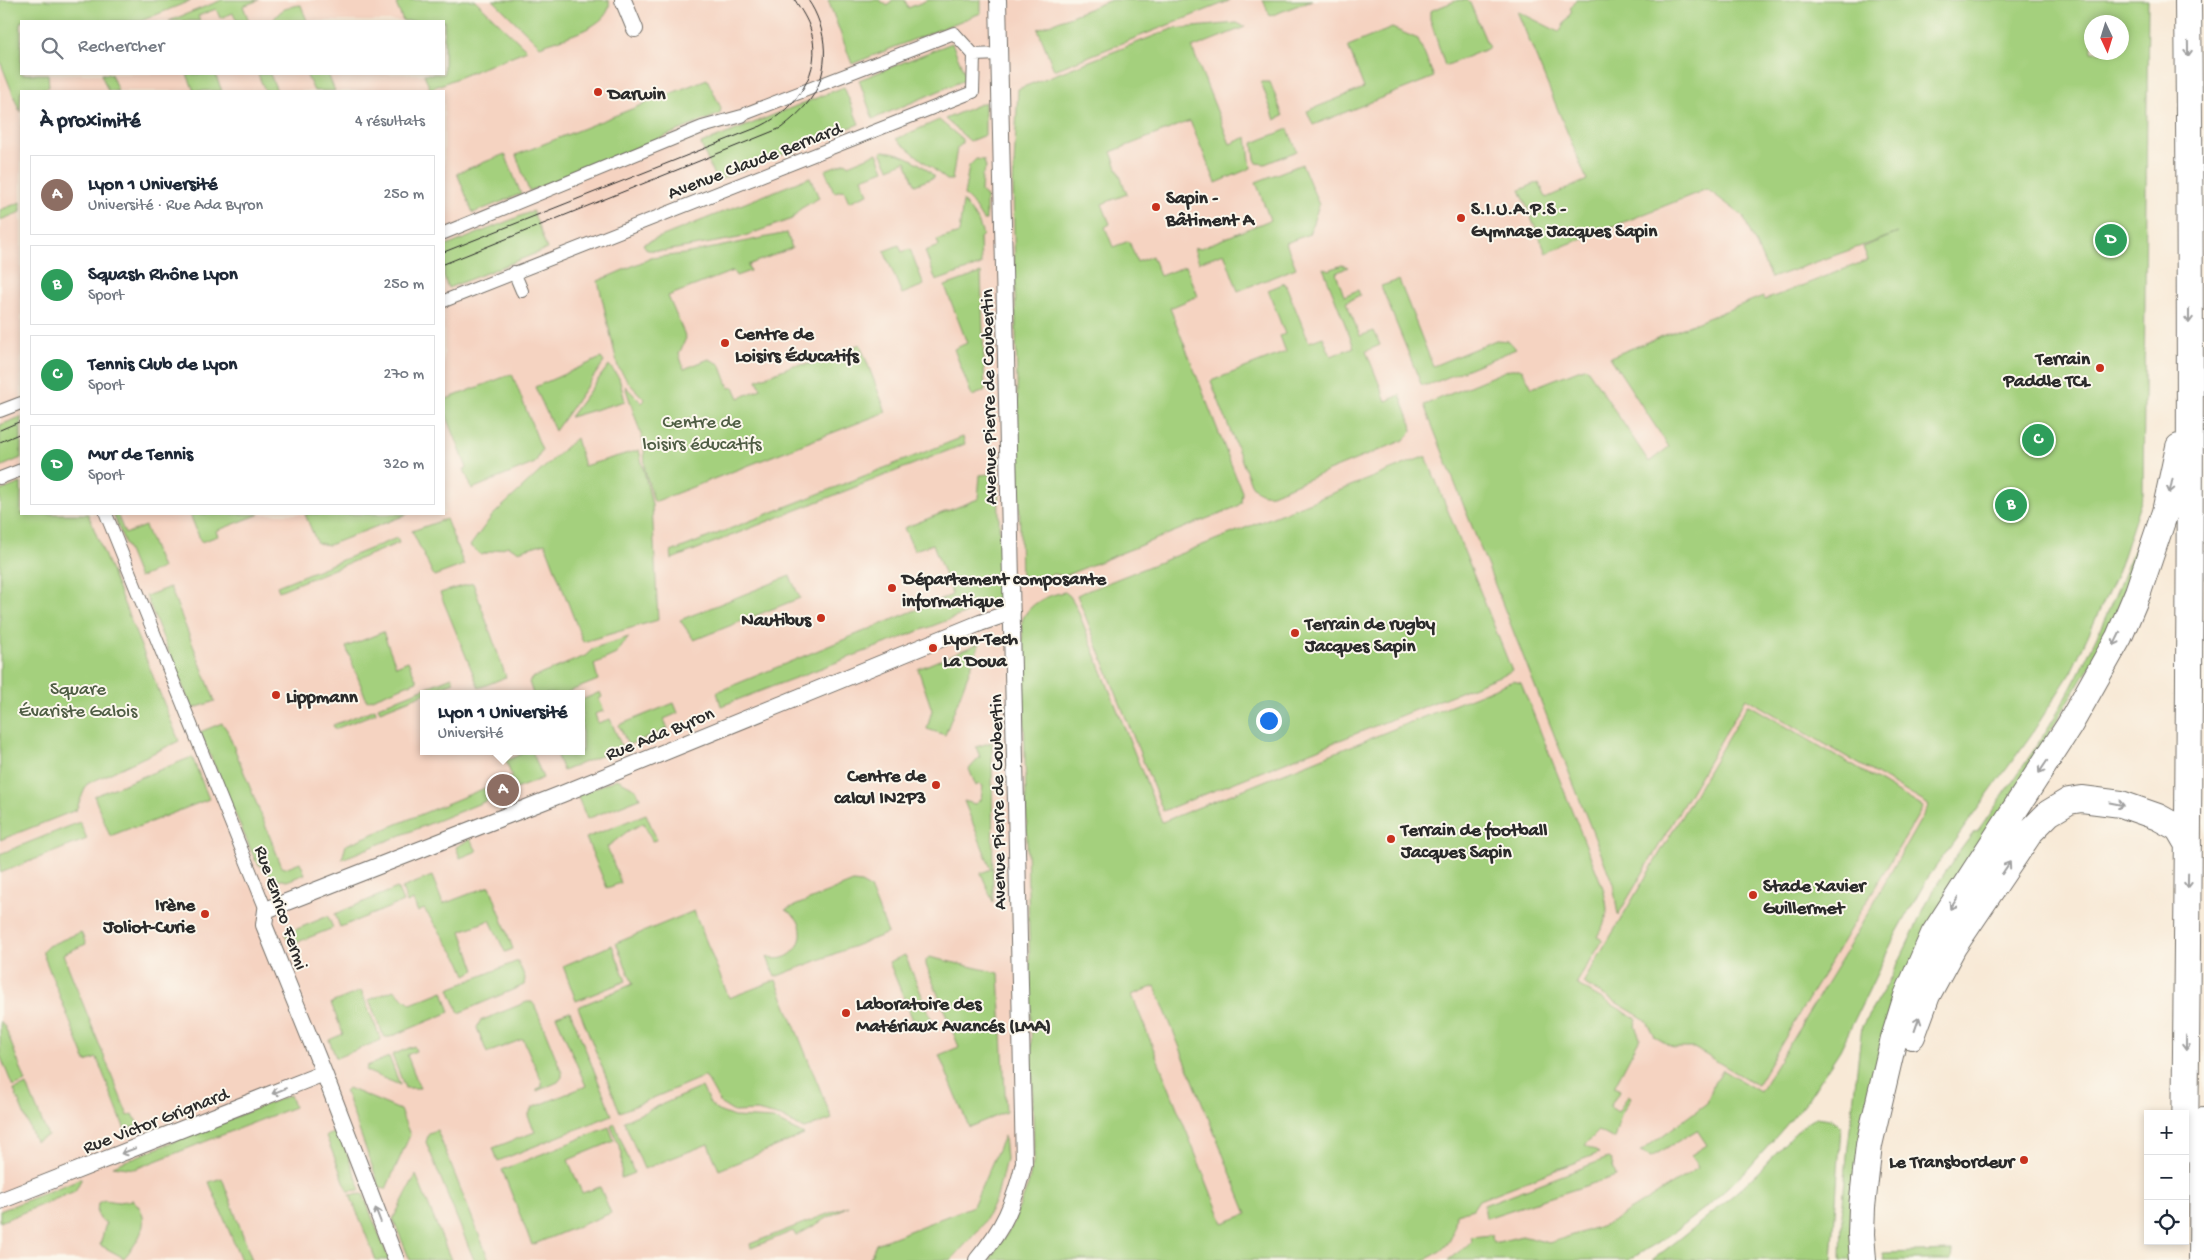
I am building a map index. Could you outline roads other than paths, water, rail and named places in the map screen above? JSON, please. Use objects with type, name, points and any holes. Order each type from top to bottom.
[{"type":"main road","points":[[2185,1110],[2191,526],[2188,404],[2190,159],[2188,0]]},
{"type":"main road","points":[[1863,1260],[1861,1234],[1862,1207],[1869,1145],[1894,1038],[1907,996],[1934,934],[2069,726],[2118,637],[2138,592],[2165,512],[2188,404]]},
{"type":"main road","points":[[1880,1260],[1876,1243],[1878,1204],[1886,1142],[1912,1037],[1927,995],[1953,947],[2031,831],[2049,813],[2069,801],[2082,799],[2121,804],[2158,817],[2178,828],[2188,845]]},
{"type":"main road","points":[[2202,1260],[2204,1055]]},
{"type":"main road","points":[[2184,1245],[2184,1260]]},
{"type":"street","points":[[623,0],[635,29]]},
{"type":"street","name":"Avenue Pierre de Coubertin","points":[[977,1260],[1007,1218],[1017,1194],[1024,1163],[998,0]]},
{"type":"street","points":[[445,233],[534,198],[702,127],[745,114],[954,33],[974,56],[1000,54]]},
{"type":"street","name":"Avenue Claude Bernard","points":[[445,301],[973,92],[974,56]]},
{"type":"street","points":[[514,272],[522,291]]},
{"type":"street","points":[[0,411],[20,403]]},
{"type":"street","points":[[0,478],[20,470]]},
{"type":"street","name":"Rue Enrico Fermi","points":[[106,515],[266,910],[264,926],[324,1073],[396,1260]]},
{"type":"street","name":"Rue Ada Byron","points":[[266,910],[562,794],[1012,612]]},
{"type":"street","name":"Rue Victor Grignard","points":[[0,1201],[324,1073]]},
{"type":"tram line","points":[[445,252],[761,126],[774,119],[785,110],[804,88],[810,75],[813,61],[814,46],[811,31],[795,0]]},
{"type":"tram line","points":[[445,264],[781,128],[810,100],[817,89],[824,63],[823,37],[820,23],[808,0]]},
{"type":"tram line","points":[[0,430],[20,421]]},
{"type":"tram line","points":[[0,442],[20,433]]},
{"type":"place","name":"Darwin","points":[[598,92]]},
{"type":"place","name":"Sapin - Bâtiment A","points":[[1156,207]]},
{"type":"place","name":"S.I.U.A.P.S - Gymnase Jacques Sapin","points":[[1461,218]]},
{"type":"place","name":"Mur de Tennis","points":[[2111,240]]},
{"type":"place","name":"Centre de Loisirs Éducatifs","points":[[725,343]]},
{"type":"place","name":"Terrain Paddle TCL","points":[[2100,368]]},
{"type":"place","name":"Tennis Club de Lyon","points":[[2038,440]]},
{"type":"place","name":"Squash Rhône Lyon","points":[[2011,505]]},
{"type":"place","name":"Département composante informatique","points":[[892,588]]},
{"type":"place","name":"Nautibus","points":[[821,618]]},
{"type":"place","name":"Terrain de rugby Jacques Sapin","points":[[1295,633]]},
{"type":"place","name":"Lyon-Tech La Doua","points":[[933,648]]},
{"type":"place","name":"Lippmann","points":[[276,695]]},
{"type":"place","name":"Centre de calcul IN2P3","points":[[936,785]]},
{"type":"place","name":"Lyon 1 Université","points":[[503,790]]},
{"type":"place","name":"Terrain de football Jacques Sapin","points":[[1391,839]]},
{"type":"place","name":"Stade Xavier Guillermet","points":[[1753,895]]},
{"type":"place","name":"Irène Joliot-Curie","points":[[205,914]]},
{"type":"place","name":"Laboratoire des Matériaux Avancés (LMA)","points":[[846,1013]]},
{"type":"place","name":"Le Transbordeur","points":[[2024,1160]]},
{"type":"park label","name":"Centre de loisirs éducatifs","points":[[702,431]]},
{"type":"park label","name":"Square Évariste Galois","points":[[78,698]]}]
